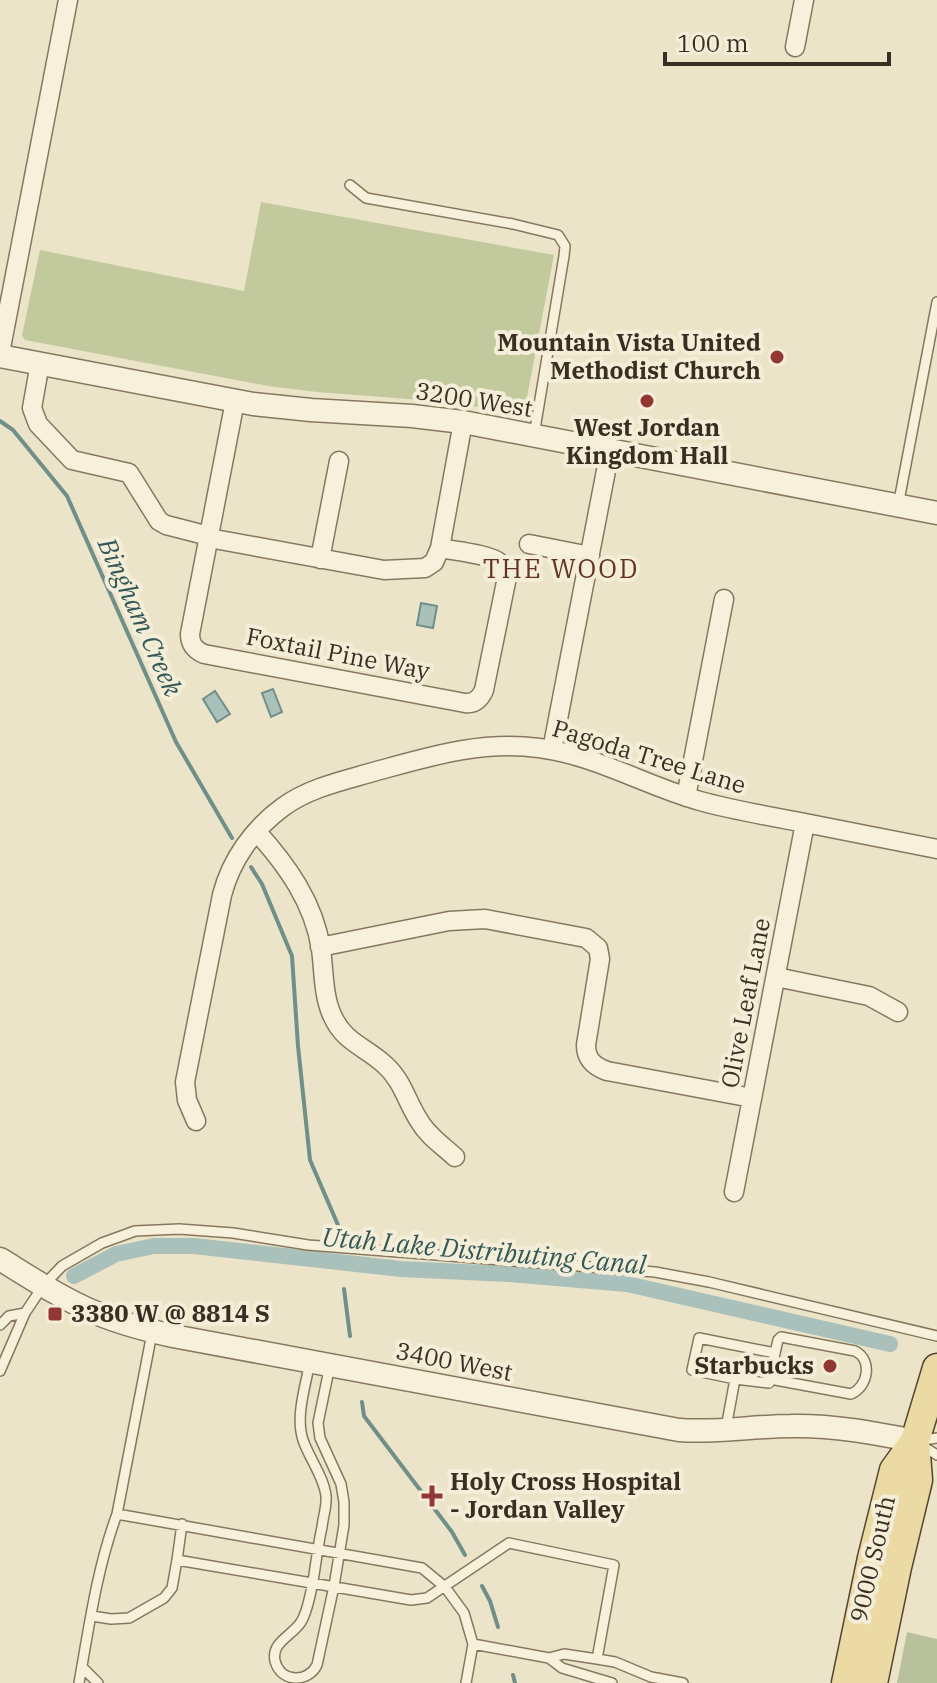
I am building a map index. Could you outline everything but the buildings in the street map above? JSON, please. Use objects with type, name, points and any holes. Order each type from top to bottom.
[{"type":"main road","name":"9000 South","points":[[873,1683],[897,1567],[918,1480],[930,1445],[937,1368]]},
{"type":"main road","name":"9000 South","points":[[846,1683],[894,1470],[930,1445]]},
{"type":"street","points":[[0,355],[68,0]]},
{"type":"street","points":[[795,47],[804,0]]},
{"type":"street","name":"3200 West","points":[[0,355],[235,401],[463,422],[937,513]]},
{"type":"street","points":[[40,363],[33,403],[33,414],[38,424],[69,459],[129,473],[162,523],[209,537],[378,570],[420,569],[434,562],[440,548],[463,422]]},
{"type":"street","points":[[209,537],[235,401]]},
{"type":"street","points":[[552,750],[610,450]]},
{"type":"street","points":[[320,559],[339,461]]},
{"type":"street","name":"Foxtail Pine Way","points":[[209,537],[190,634],[193,647],[204,654],[465,703],[474,702],[484,690],[506,582],[502,565],[491,558],[440,548]]},
{"type":"street","points":[[529,544],[590,556]]},
{"type":"street","points":[[686,797],[724,599]]},
{"type":"street","name":"Pagoda Tree Lane","points":[[196,1121],[187,1100],[185,1082],[227,876],[257,832],[280,809],[329,784],[460,749],[509,746],[552,750],[587,759],[686,797],[738,811],[937,849]]},
{"type":"street","name":"Olive Leaf Lane","points":[[734,1192],[805,823]]},
{"type":"street","points":[[257,832],[274,851],[305,898],[316,927],[327,999],[337,1026],[349,1040],[377,1058],[393,1073],[423,1127],[455,1157]]},
{"type":"street","points":[[320,947],[473,919],[497,920],[586,938],[598,948],[600,959],[586,1045],[592,1063],[607,1071],[752,1098]]},
{"type":"street","points":[[776,977],[869,996],[898,1012]]},
{"type":"street","name":"3400 West","points":[[0,1259],[43,1286],[96,1313],[153,1331],[664,1428],[725,1431],[819,1426],[930,1445]]},
{"type":"lane","points":[[350,185],[366,198],[558,235],[565,246],[564,256],[534,435]]},
{"type":"lane","points":[[898,506],[937,302]]},
{"type":"lane","points":[[0,1371],[25,1313],[43,1286],[62,1266],[102,1243],[135,1231],[179,1229],[233,1233],[308,1245],[655,1272],[937,1336]]},
{"type":"lane","points":[[0,1325],[9,1316],[25,1313]]},
{"type":"lane","points":[[79,1683],[99,1576],[117,1514],[153,1331]]},
{"type":"lane","points":[[770,1379],[851,1394],[858,1392],[865,1377],[865,1358],[861,1353],[781,1337],[778,1340],[769,1383],[692,1370],[699,1338],[775,1353]]},
{"type":"lane","points":[[320,1363],[320,1438],[341,1484],[344,1525],[317,1665],[313,1675],[303,1682],[293,1682],[285,1678],[275,1660],[276,1649],[301,1622],[312,1584],[325,1510],[326,1496],[302,1437],[300,1416],[320,1363]]},
{"type":"lane","points":[[725,1431],[735,1379]]},
{"type":"lane","points":[[325,1510],[344,1510]]},
{"type":"lane","points":[[117,1514],[422,1568],[445,1587],[464,1613],[473,1644],[466,1683]]},
{"type":"lane","points":[[92,1616],[129,1618],[164,1598],[172,1588],[182,1524]]},
{"type":"lane","points":[[177,1560],[411,1600],[427,1598],[509,1543],[614,1565],[597,1659]]},
{"type":"lane","points":[[473,1644],[549,1658],[564,1654],[615,1662],[651,1677],[683,1683]]},
{"type":"lane","points":[[549,1658],[562,1668],[612,1683]]},
{"type":"lane","points":[[82,1667],[98,1683]]},
{"type":"green space","points":[[261,202],[554,255],[524,413],[434,401],[268,386],[25,340],[22,335],[40,250],[244,291]]},
{"type":"green space","points":[[907,1632],[937,1639],[937,1683],[897,1683]]},
{"type":"water","points":[[421,603],[437,606],[433,628],[417,625]]},
{"type":"water","points":[[273,689],[282,712],[271,717],[262,693]]},
{"type":"water","points":[[215,691],[230,714],[217,722],[203,699]]},
{"type":"waterway","name":"Bingham Creek","points":[[0,421],[13,430],[67,496],[176,742],[232,838]]},
{"type":"waterway","name":"Bingham Creek","points":[[251,867],[262,884],[292,956],[310,1160],[344,1239]]},
{"type":"waterway","name":"Utah Lake Distributing Canal","points":[[74,1276],[116,1254],[154,1246],[194,1246],[401,1269],[627,1284],[890,1344]]},
{"type":"waterway","name":"Bingham Creek","points":[[344,1289],[350,1336]]},
{"type":"waterway","name":"Bingham Creek","points":[[362,1402],[364,1416],[452,1532],[465,1555]]},
{"type":"waterway","name":"Bingham Creek","points":[[482,1586],[498,1627]]},
{"type":"waterway","name":"Bingham Creek","points":[[513,1675],[515,1683]]},
{"type":"place","name":"Mountain Vista United Methodist Church","points":[[777,357]]},
{"type":"place","name":"West Jordan Kingdom Hall","points":[[647,401]]},
{"type":"place","name":"3380 W @ 8814 S","points":[[55,1314]]},
{"type":"place","name":"Starbucks","points":[[830,1366]]},
{"type":"place","name":"Holy Cross Hospital - Jordan Valley","points":[[432,1496]]},
{"type":"district","name":"THE WOOD","points":[[561,569]]}]
